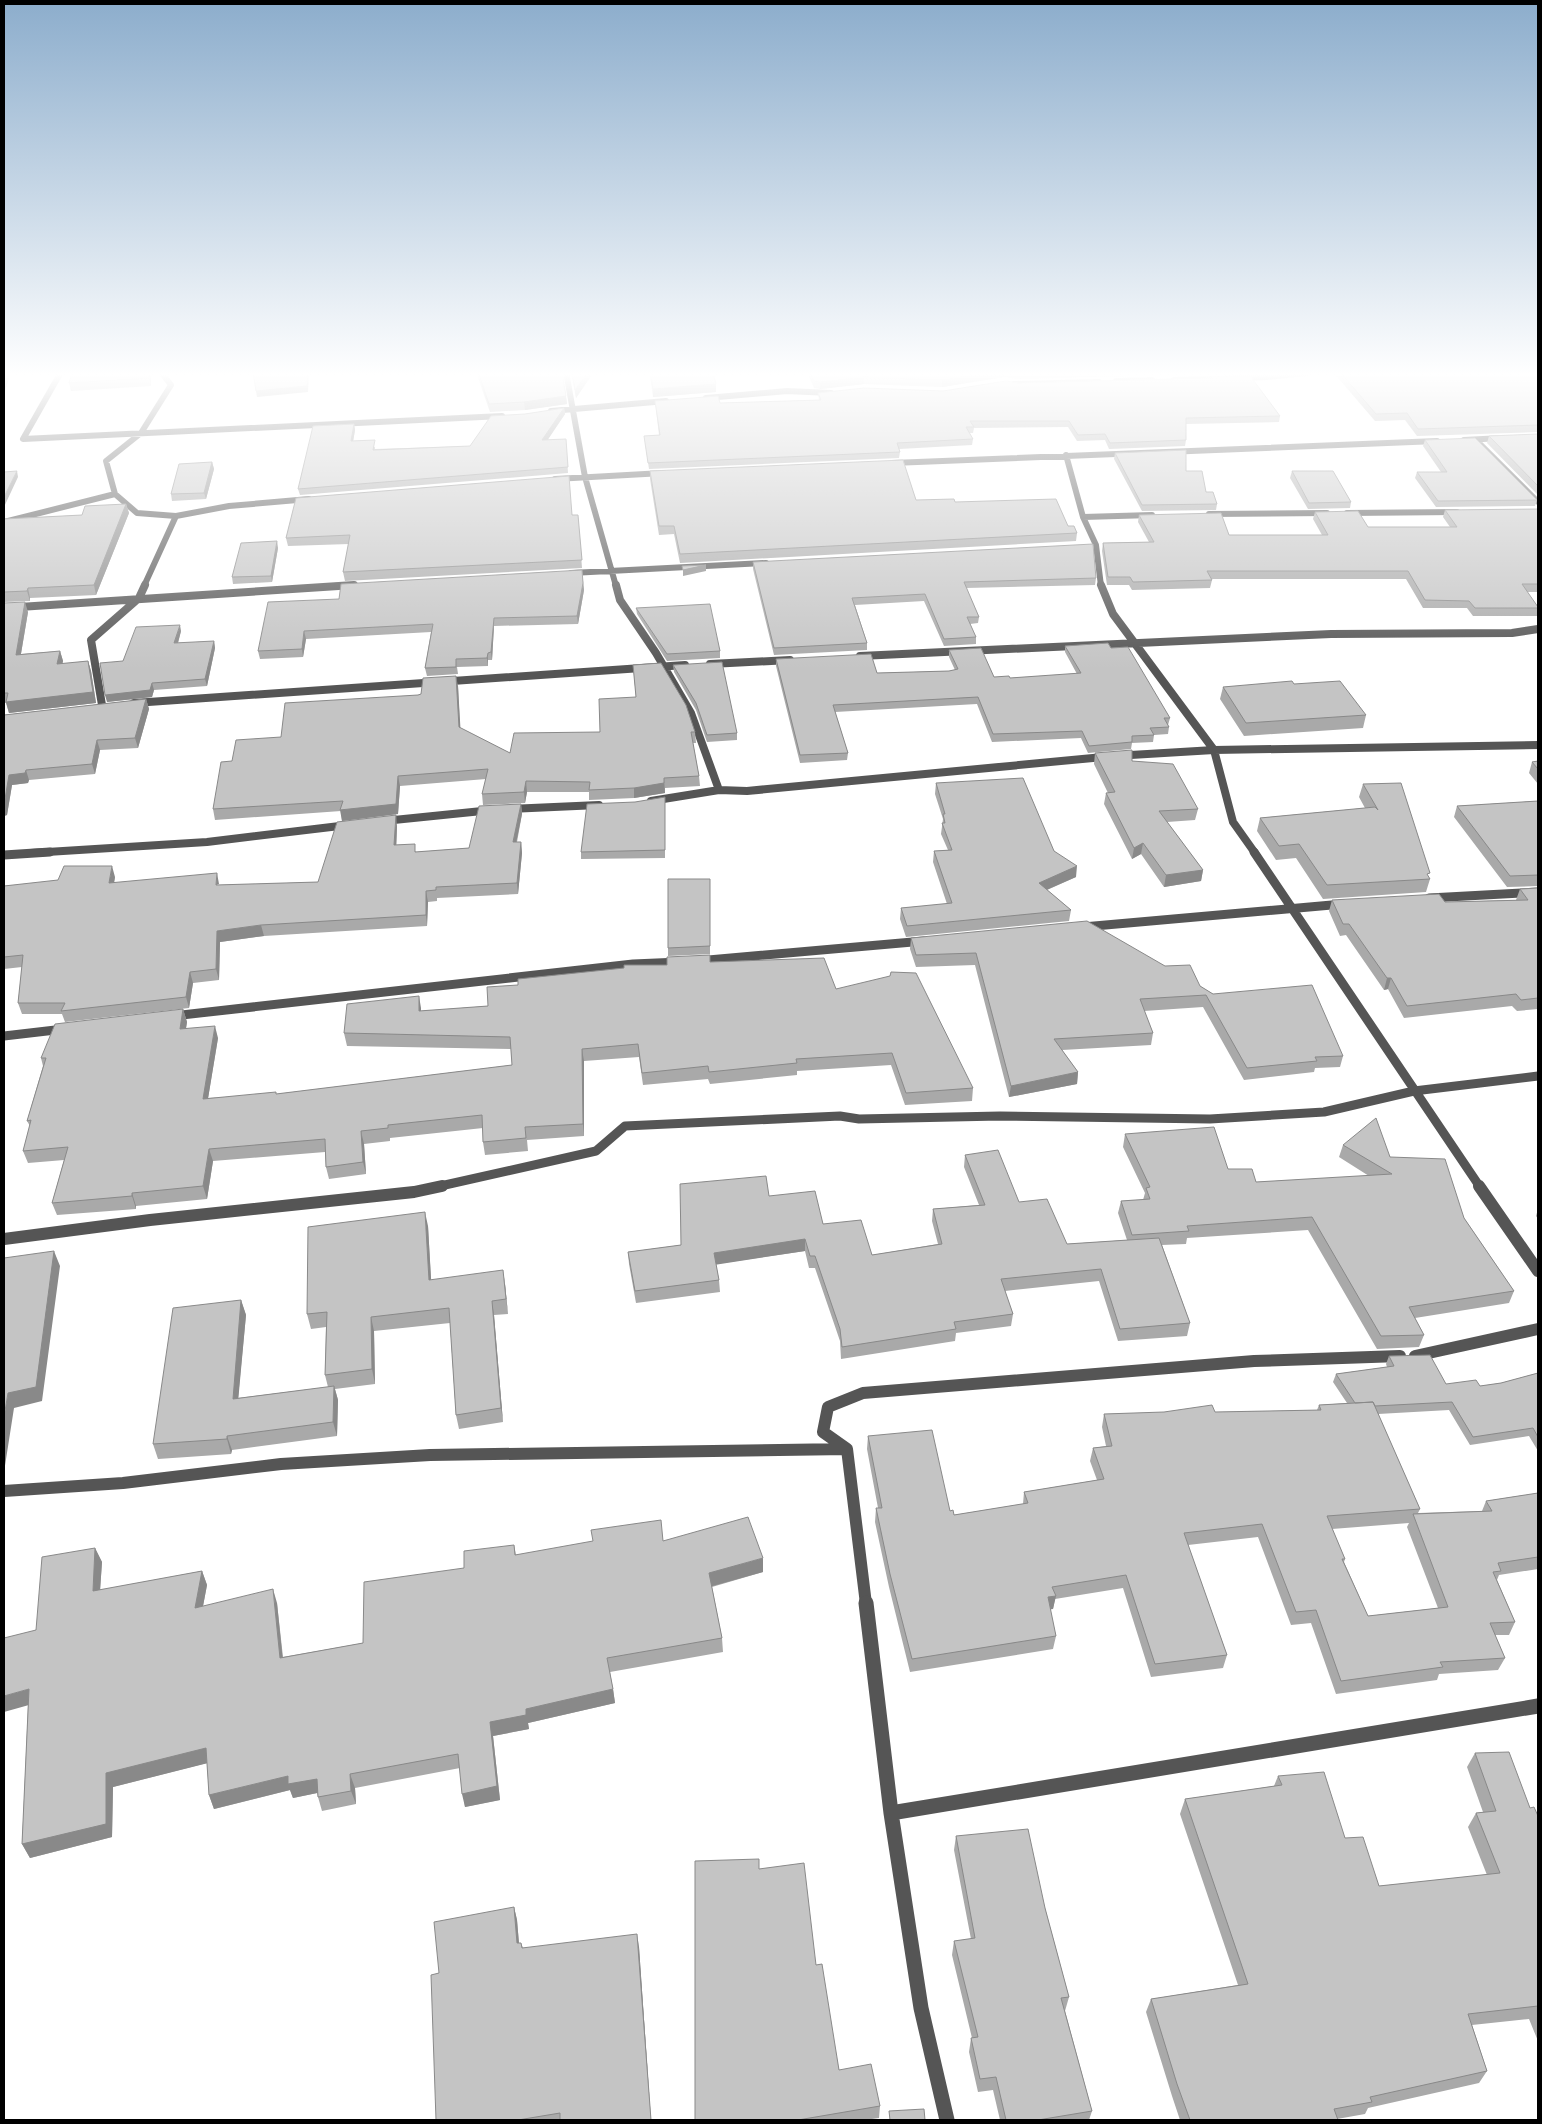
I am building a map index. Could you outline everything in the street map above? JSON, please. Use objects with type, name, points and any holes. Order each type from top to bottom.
[{"type":"street","points":[[109,471],[115,494],[137,513],[176,516],[229,506],[316,499]]},
{"type":"street","points":[[584,471],[620,600],[664,666],[691,713],[719,790]]},
{"type":"street","points":[[1070,471],[1101,585],[1113,614],[1214,750],[1233,822],[1293,907],[1414,1090],[1538,1271]]},
{"type":"street","points":[[1508,471],[1538,502]]},
{"type":"street","points":[[546,480],[673,473]]},
{"type":"street","points":[[4,522],[115,494]]},
{"type":"street","points":[[1202,514],[1468,512]]},
{"type":"street","points":[[1083,517],[1164,514]]},
{"type":"street","points":[[102,705],[91,640],[138,598],[176,516]]},
{"type":"street","points":[[563,574],[770,563]]},
{"type":"street","points":[[4,608],[366,584]]},
{"type":"street","points":[[850,657],[1134,642],[1331,634],[1512,633],[1538,629]]},
{"type":"street","points":[[703,664],[801,659]]},
{"type":"street","points":[[122,704],[693,665]]},
{"type":"street","points":[[92,707],[112,705]]},
{"type":"street","points":[[644,802],[719,790],[747,791],[857,779],[1025,766],[1114,756],[1214,750],[1538,745]]},
{"type":"street","points":[[370,823],[485,810],[605,805]]},
{"type":"street","points":[[4,855],[207,842],[361,824]]},
{"type":"street","points":[[1418,899],[1538,892]]},
{"type":"street","points":[[1074,928],[1293,907],[1351,904]]},
{"type":"street","points":[[161,1018],[633,964],[726,960],[935,940]]},
{"type":"street","points":[[4,1036],[73,1028]]},
{"type":"street","points":[[4,1239],[160,1219],[414,1192],[596,1151],[625,1126],[840,1116],[859,1119],[1000,1116],[1210,1119],[1324,1112],[1414,1090],[1538,1076]]},
{"type":"street","points":[[947,2120],[921,2008],[891,1813],[847,1449],[823,1432],[828,1407],[863,1393],[1254,1361],[1426,1355],[1538,1329]]},
{"type":"street","points":[[4,1491],[123,1483],[282,1464],[430,1455],[847,1449]]},
{"type":"street","points":[[891,1813],[1538,1706]]},
{"type":"building","points":[[17,471],[4,497],[4,472]]},
{"type":"building","points":[[177,471],[210,471],[204,493],[171,494]]},
{"type":"building","points":[[302,471],[517,471],[298,489]]},
{"type":"building","points":[[650,471],[907,471],[916,500],[954,499],[955,502],[1056,499],[1068,526],[1074,526],[1077,533],[680,554],[674,526],[659,526]]},
{"type":"building","points":[[1124,471],[1202,471],[1206,492],[1213,492],[1217,504],[1142,505]]},
{"type":"building","points":[[1292,471],[1333,471],[1351,502],[1309,503]]},
{"type":"building","points":[[1508,471],[1537,500],[1438,501],[1417,472]]},
{"type":"building","points":[[1523,471],[1538,471],[1538,486]]},
{"type":"building","points":[[569,476],[572,515],[578,515],[582,560],[343,572],[350,535],[286,538],[296,498]]},
{"type":"building","points":[[126,504],[94,585],[28,588],[27,591],[4,592],[4,519],[82,515],[85,506]]},
{"type":"building","points":[[1538,509],[1538,584],[1522,584],[1538,608],[1475,608],[1469,601],[1425,600],[1408,571],[1207,571],[1212,580],[1133,582],[1130,577],[1108,577],[1103,543],[1154,542],[1139,515],[1221,513],[1229,535],[1328,535],[1315,512],[1358,511],[1368,527],[1457,527],[1445,510]]},
{"type":"building","points":[[277,541],[271,576],[232,577],[241,543]]},
{"type":"building","points":[[1093,544],[1096,578],[964,582],[979,617],[967,617],[976,637],[944,639],[925,594],[852,598],[867,643],[774,648],[753,562]]},
{"type":"building","points":[[706,565],[683,570],[682,566]]},
{"type":"building","points":[[582,570],[583,583],[577,616],[494,618],[491,652],[488,653],[487,658],[456,659],[456,667],[425,668],[433,624],[304,631],[302,649],[258,651],[268,602],[339,599],[341,584]]},
{"type":"building","points":[[25,602],[16,655],[60,651],[57,664],[88,661],[93,692],[6,702],[8,693],[4,693],[4,603]]},
{"type":"building","points":[[710,604],[720,651],[667,654],[636,608]]},
{"type":"building","points":[[180,625],[174,643],[214,641],[205,679],[152,683],[150,690],[105,695],[100,663],[123,661],[136,627]]},
{"type":"building","points":[[1108,643],[1111,648],[1128,647],[1170,718],[1164,718],[1169,727],[1150,728],[1154,735],[1132,736],[1132,742],[1089,746],[1082,731],[993,734],[978,697],[833,705],[848,753],[800,755],[776,659],[871,654],[877,673],[949,671],[958,669],[949,650],[981,648],[994,677],[1009,676],[1010,678],[1081,673],[1065,646]]},
{"type":"building","points":[[722,662],[737,733],[707,735],[696,703],[673,665]]},
{"type":"building","points":[[661,663],[686,705],[695,732],[691,732],[699,776],[664,778],[664,783],[634,788],[589,790],[590,782],[526,781],[524,792],[482,794],[488,769],[398,776],[396,804],[340,810],[343,801],[213,809],[221,762],[232,761],[236,740],[281,737],[285,703],[418,695],[421,694],[423,678],[456,676],[459,727],[510,753],[514,733],[600,732],[599,699],[636,697],[633,665]]},
{"type":"building","points":[[1292,681],[1294,684],[1340,681],[1366,715],[1246,723],[1223,687]]},
{"type":"building","points":[[146,699],[135,738],[97,740],[92,764],[26,770],[25,773],[9,775],[4,805],[4,715]]},
{"type":"building","points":[[1132,750],[1132,761],[1173,764],[1198,809],[1159,811],[1203,870],[1166,875],[1143,843],[1134,848],[1106,793],[1115,792],[1095,753]]},
{"type":"building","points":[[1538,761],[1538,769],[1532,762]]},
{"type":"building","points":[[1023,778],[1054,851],[1077,866],[1039,883],[1071,910],[907,926],[901,908],[952,903],[934,851],[952,850],[942,823],[945,823],[943,814],[945,814],[936,783]]},
{"type":"building","points":[[1401,783],[1430,873],[1427,874],[1430,879],[1327,885],[1299,844],[1279,846],[1260,818],[1375,807],[1378,810],[1363,784]]},
{"type":"building","points":[[665,797],[665,850],[581,852],[587,804],[635,802]]},
{"type":"building","points":[[1538,801],[1538,875],[1510,876],[1457,806]]},
{"type":"building","points":[[521,804],[513,842],[521,842],[517,883],[436,887],[436,890],[426,891],[426,915],[261,925],[217,931],[216,969],[190,972],[186,997],[61,1011],[65,1003],[18,1003],[23,955],[4,957],[4,886],[58,880],[64,866],[112,866],[109,883],[217,873],[216,885],[318,882],[337,822],[396,815],[394,845],[415,844],[415,852],[469,848],[479,806]]},
{"type":"building","points":[[668,879],[710,879],[710,946],[668,948]]},
{"type":"building","points":[[1538,888],[1538,998],[1521,1000],[1516,994],[1407,1006],[1391,978],[1387,978],[1349,924],[1343,924],[1332,900],[1439,894],[1445,902],[1528,900],[1520,889]]},
{"type":"building","points":[[1087,921],[1165,966],[1190,965],[1200,986],[1213,994],[1312,985],[1343,1056],[1315,1057],[1317,1061],[1247,1068],[1206,995],[1140,999],[1153,1033],[1054,1039],[1078,1072],[1011,1086],[976,953],[916,955],[911,938]]},
{"type":"building","points":[[710,955],[710,962],[824,958],[836,989],[890,976],[891,972],[916,973],[973,1088],[906,1093],[892,1053],[796,1059],[797,1063],[709,1072],[708,1066],[642,1073],[638,1044],[582,1049],[583,1124],[525,1127],[526,1138],[483,1142],[482,1115],[388,1125],[388,1128],[361,1131],[363,1162],[326,1167],[325,1139],[209,1149],[203,1186],[132,1193],[132,1196],[52,1203],[68,1147],[23,1151],[31,1120],[27,1121],[46,1058],[41,1058],[55,1024],[183,1009],[180,1029],[215,1026],[203,1099],[276,1092],[276,1094],[512,1065],[510,1037],[344,1033],[347,1004],[419,996],[419,1011],[488,1006],[487,987],[518,985],[518,979],[624,968],[624,965],[667,965],[667,957]]},
{"type":"building","points":[[1376,1118],[1390,1157],[1445,1159],[1464,1218],[1514,1291],[1409,1307],[1424,1335],[1381,1336],[1312,1217],[1187,1226],[1189,1231],[1132,1235],[1121,1201],[1150,1199],[1146,1188],[1150,1187],[1125,1134],[1214,1127],[1228,1169],[1252,1169],[1256,1182],[1392,1174],[1343,1145]]},
{"type":"building","points":[[998,1150],[1019,1202],[1047,1199],[1067,1244],[1159,1238],[1190,1323],[1120,1329],[1101,1269],[1001,1279],[1013,1314],[954,1322],[956,1329],[842,1347],[840,1329],[815,1256],[810,1256],[805,1239],[714,1253],[719,1280],[635,1291],[628,1252],[681,1245],[680,1184],[766,1176],[769,1196],[815,1191],[823,1224],[861,1220],[872,1255],[942,1244],[933,1209],[985,1205],[965,1155]]},
{"type":"building","points":[[425,1212],[429,1280],[503,1270],[506,1299],[492,1301],[501,1408],[456,1415],[449,1308],[371,1317],[372,1369],[325,1375],[327,1312],[307,1314],[308,1227]]},
{"type":"building","points":[[54,1251],[36,1387],[8,1393],[4,1417],[4,1258]]},
{"type":"building","points":[[241,1300],[233,1399],[334,1386],[333,1422],[227,1436],[227,1439],[153,1444],[173,1308]]},
{"type":"building","points":[[1430,1355],[1446,1384],[1476,1380],[1480,1386],[1501,1383],[1538,1373],[1538,1437],[1533,1428],[1473,1437],[1452,1402],[1375,1406],[1373,1402],[1355,1403],[1336,1374],[1394,1366],[1389,1356]]},
{"type":"building","points":[[1373,1402],[1420,1509],[1327,1516],[1345,1559],[1342,1559],[1368,1616],[1448,1607],[1413,1514],[1492,1511],[1486,1501],[1538,1493],[1538,1557],[1498,1563],[1501,1571],[1493,1572],[1515,1622],[1490,1623],[1505,1658],[1440,1662],[1443,1667],[1341,1681],[1316,1610],[1296,1612],[1262,1524],[1184,1533],[1227,1655],[1155,1664],[1126,1575],[1052,1587],[1056,1596],[1048,1597],[1056,1636],[912,1659],[890,1574],[876,1508],[882,1508],[868,1436],[932,1430],[950,1511],[953,1510],[954,1515],[1028,1503],[1024,1492],[1104,1479],[1093,1448],[1112,1446],[1104,1414],[1164,1412],[1212,1405],[1215,1412],[1321,1410],[1319,1405]]},
{"type":"building","points":[[748,1517],[763,1558],[709,1573],[722,1638],[607,1658],[613,1689],[526,1709],[526,1715],[490,1722],[497,1786],[462,1794],[458,1754],[350,1774],[351,1791],[318,1797],[317,1779],[288,1784],[288,1776],[209,1795],[206,1748],[106,1773],[106,1824],[22,1844],[29,1689],[4,1696],[4,1638],[36,1630],[42,1557],[95,1548],[93,1591],[202,1571],[195,1608],[273,1589],[280,1658],[363,1643],[364,1582],[464,1568],[464,1551],[514,1545],[515,1555],[593,1541],[591,1530],[661,1520],[663,1541]]},
{"type":"building","points":[[1509,1752],[1530,1808],[1534,1807],[1538,1816],[1538,2006],[1468,2014],[1487,2071],[1370,2097],[1372,2102],[1334,2109],[1338,2120],[1190,2120],[1151,1999],[1248,1984],[1185,1799],[1282,1785],[1278,1776],[1324,1772],[1345,1838],[1363,1837],[1379,1886],[1500,1873],[1476,1813],[1496,1811],[1475,1753]]},
{"type":"building","points":[[1028,1829],[1045,1908],[1069,1997],[1061,1998],[1092,2111],[1038,2120],[1006,2120],[996,2077],[980,2079],[971,2038],[978,2037],[954,1941],[975,1938],[956,1836]]},
{"type":"building","points":[[759,1859],[759,1869],[804,1863],[816,1965],[822,1964],[839,2070],[871,2064],[880,2106],[798,2120],[695,2120],[695,1861]]},
{"type":"building","points":[[514,1907],[517,1943],[521,1943],[522,1948],[637,1934],[651,2120],[560,2120],[560,2113],[518,2120],[436,2120],[431,1975],[439,1973],[434,1922]]},
{"type":"building","points":[[924,2109],[925,2120],[890,2120],[889,2111]]}]
